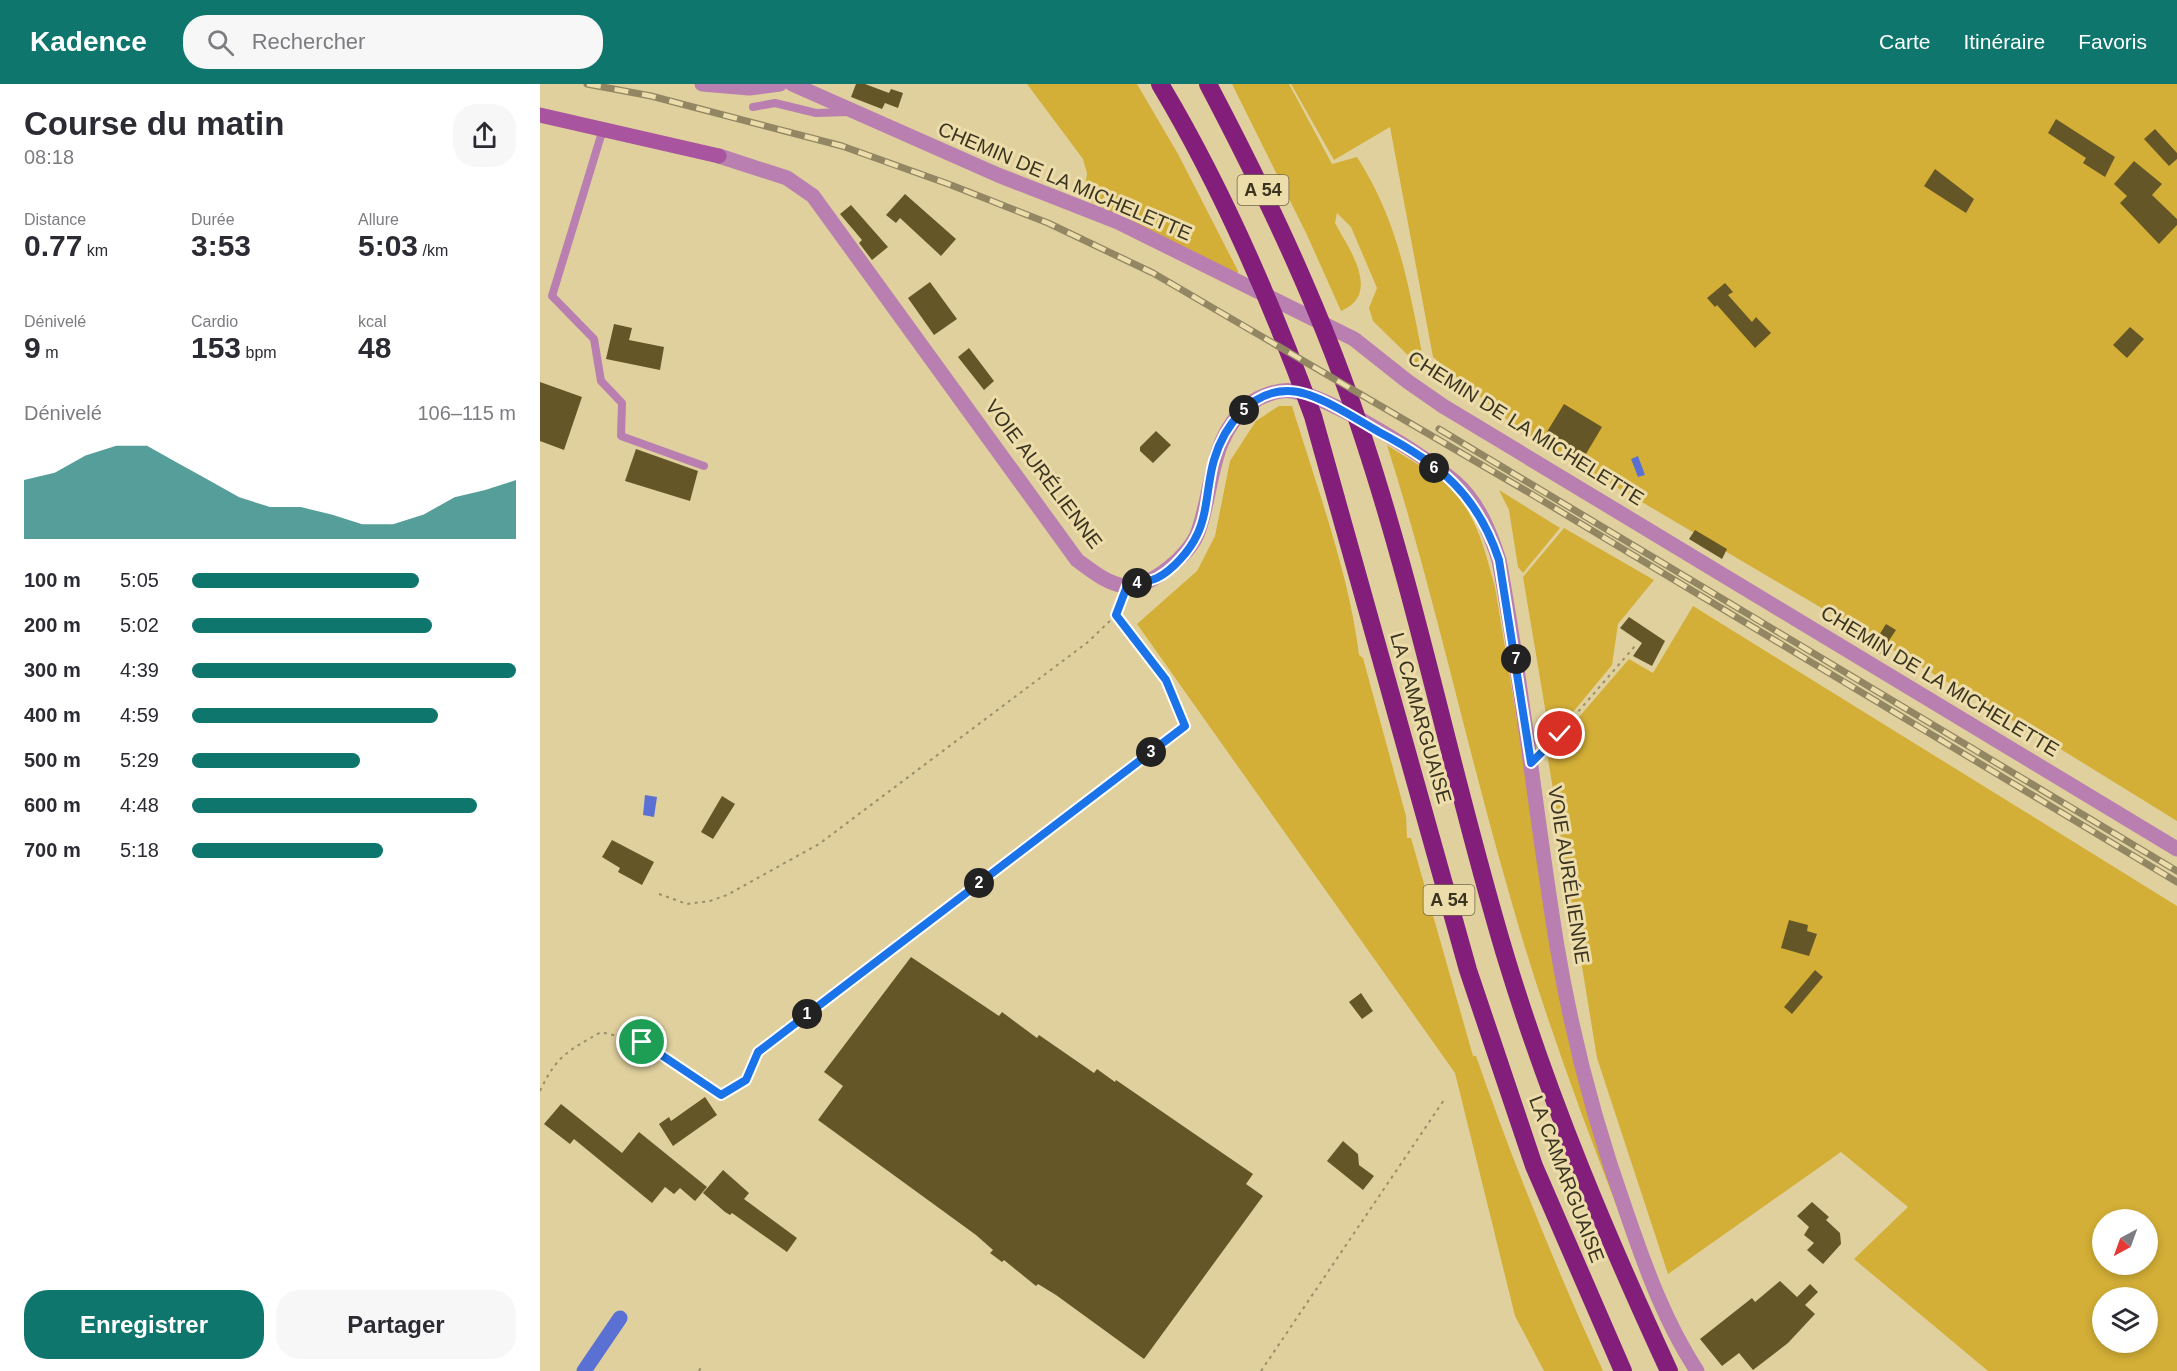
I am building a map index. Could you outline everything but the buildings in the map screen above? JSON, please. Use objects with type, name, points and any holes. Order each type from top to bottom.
[{"type":"highway","name":"LA CAMARGUAISE","points":[[1160,84],[1223,198],[1256,270],[1313,416],[1468,970],[1534,1166],[1623,1371]]},
{"type":"highway","name":"LA CAMARGUAISE","points":[[1208,84],[1259,181],[1313,298],[1366,445],[1424,647],[1507,961],[1564,1127],[1615,1255],[1669,1371]]},
{"type":"street","points":[[702,84],[749,88],[778,85]]},
{"type":"street","name":"CHEMIN DE LA MICHELETTE","points":[[792,84],[998,175],[1118,222],[1354,339],[1443,406],[2177,849]]},
{"type":"street","points":[[540,115],[603,129]]},
{"type":"street","name":"VOIE AURÉLIENNE","points":[[603,129],[719,156],[787,178],[813,196],[1077,560],[1104,579],[1127,586],[1157,578],[1186,552],[1198,534],[1215,458],[1232,422],[1251,403],[1274,393],[1290,390],[1311,396],[1391,438],[1455,483],[1476,507],[1490,534],[1499,560],[1557,948],[1600,1138],[1652,1284],[1678,1342],[1696,1371]]},
{"type":"lane","points":[[753,107],[775,103],[816,113],[852,111]]},
{"type":"lane","points":[[603,129],[552,296],[594,339],[601,381],[622,403],[621,436],[704,466]]},
{"type":"path","points":[[659,894],[687,904],[710,901],[728,895],[819,844],[1088,642],[1116,615],[1127,586]]},
{"type":"path","points":[[540,1091],[552,1065],[572,1049],[601,1032],[642,1042],[721,1095],[746,1080],[758,1052],[1185,726],[1166,680],[1116,615]]},
{"type":"path","points":[[1531,763],[1560,734],[1635,646]]},
{"type":"path","points":[[1261,1371],[1444,1100]]},
{"type":"path","points":[[699,1371],[701,1367]]},
{"type":"shaded area","points":[[1027,84],[1137,84],[1178,154],[1238,271],[1237,277],[1084,198],[1087,173],[1083,159]]},
{"type":"shaded area","points":[[1232,84],[1289,84],[1332,164],[1357,157],[1383,206],[1401,256],[1424,363],[1423,370],[1373,321],[1369,308],[1377,288],[1351,227],[1337,213],[1335,223],[1354,258],[1361,283],[1359,294],[1353,303],[1341,311],[1307,235]]},
{"type":"shaded area","points":[[1291,84],[2177,84],[2177,821],[2054,745],[1518,429],[1433,357],[1390,127],[1334,160]]},
{"type":"shaded area","points":[[1279,406],[1292,406],[1331,530],[1355,625],[1359,655],[1363,658],[1406,816],[1407,838],[1411,838],[1473,1056],[1476,1056],[1536,1215],[1603,1371],[1544,1371],[1515,1316],[1455,1073],[1137,624],[1197,571],[1215,536],[1230,461],[1256,421]]},
{"type":"shaded area","points":[[1387,445],[1424,468],[1456,494],[1472,519],[1487,559],[1495,587],[1556,955],[1617,1207],[1587,1130],[1533,973],[1493,837],[1420,556]]},
{"type":"shaded area","points":[[1499,490],[1560,528],[1523,573],[1518,567],[1509,510]]},
{"type":"shaded area","points":[[1564,528],[1654,580],[1618,624],[1612,665],[1554,735],[1549,732],[1523,577]]},
{"type":"shaded area","points":[[1693,606],[2177,906],[2177,1371],[1988,1371],[1854,1259],[1908,1207],[1841,1152],[1668,1274],[1597,1058],[1548,759],[1560,739],[1629,659],[1653,673]]},
{"type":"water","points":[[1638,456],[1645,475],[1638,477],[1631,459]]},
{"type":"water","points":[[645,795],[657,797],[654,817],[643,815]]},
{"type":"waterway","points":[[584,1371],[620,1318]]},
{"type":"railway","points":[[587,84],[651,96],[842,146],[1048,223],[1153,273],[1528,492],[2177,882]]},
{"type":"railway","points":[[1439,429],[2177,871]]},
{"type":"route","points":[[642,1042],[686,1074],[721,1095],[746,1080],[758,1052],[1185,726],[1166,680],[1116,615],[1127,586],[1157,578],[1186,552],[1198,534],[1215,458],[1232,422],[1251,403],[1274,393],[1290,390],[1311,396],[1391,438],[1455,483],[1476,507],[1490,534],[1499,560],[1531,763],[1560,734]]}]
